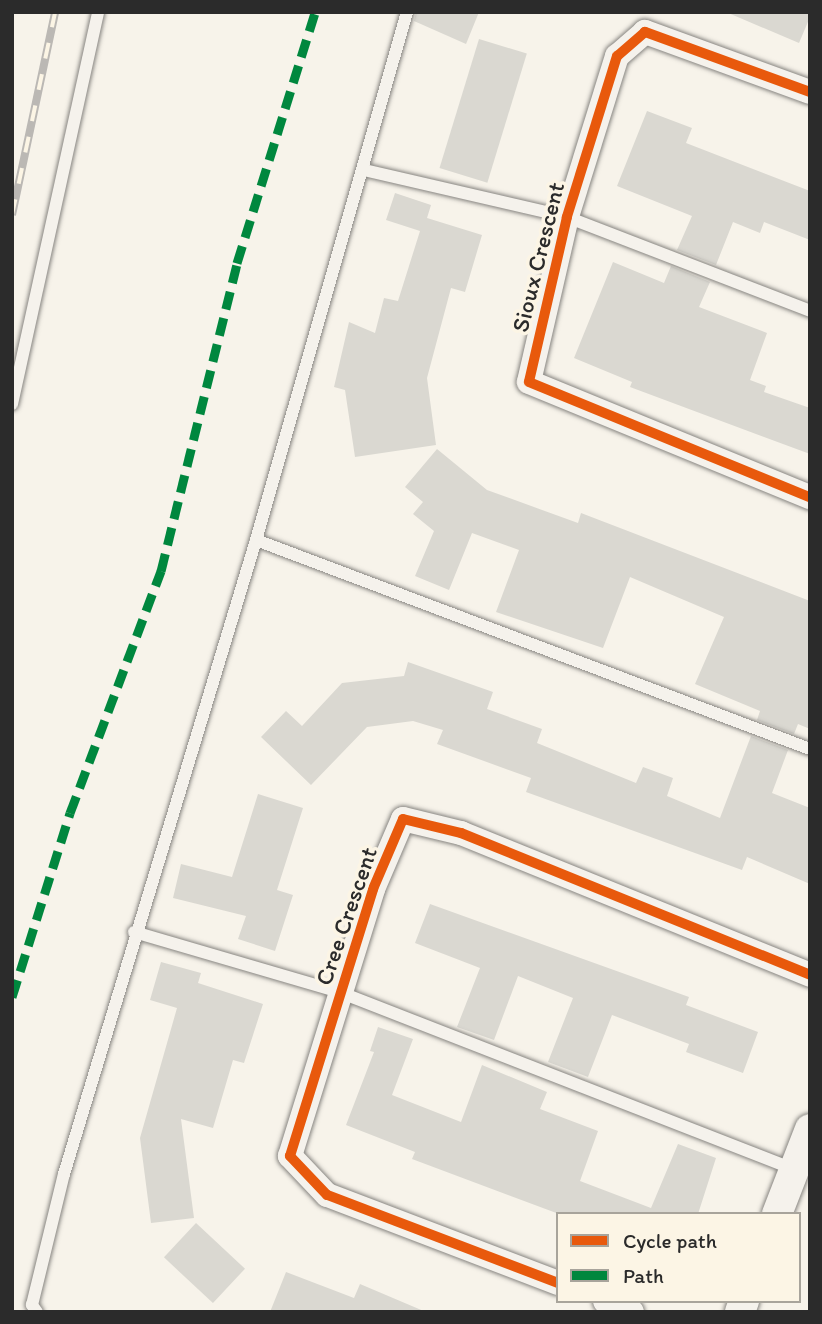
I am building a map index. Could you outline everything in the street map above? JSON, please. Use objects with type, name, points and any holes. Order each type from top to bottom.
[{"type":"street","name":"Sioux Crescent","points":[[810,92],[645,32],[617,56],[567,217],[529,382],[810,497]]},
{"type":"street","name":"Cree Crescent","points":[[556,1282],[327,1195],[290,1156],[373,889],[403,819],[461,833],[810,975]]},
{"type":"street","points":[[778,1212],[810,1129]]},
{"type":"street","points":[[610,1303],[632,1312]]},
{"type":"lane","points":[[12,404],[97,12]]},
{"type":"lane","points":[[37,1312],[32,1305],[64,1174],[134,932],[256,540],[364,170],[407,12]]},
{"type":"lane","points":[[364,170],[567,217],[810,311]]},
{"type":"lane","points":[[256,540],[810,749]]},
{"type":"lane","points":[[134,932],[342,993],[794,1169]]},
{"type":"building","points":[[416,12],[479,12],[466,44],[414,21]]},
{"type":"building","points":[[726,12],[810,12],[810,17],[799,43]]},
{"type":"building","points":[[479,39],[527,54],[487,183],[440,168]]},
{"type":"building","points":[[647,111],[692,128],[686,143],[810,191],[810,240],[764,222],[760,233],[733,222],[716,265],[677,250],[692,216],[617,186]]},
{"type":"building","points":[[395,193],[431,205],[427,218],[482,235],[465,292],[451,288],[427,378],[436,445],[355,457],[345,390],[334,387],[349,322],[375,333],[384,298],[398,301],[420,231],[386,220]]},
{"type":"building","points":[[613,262],[664,283],[671,266],[710,282],[699,307],[767,333],[750,380],[766,386],[764,392],[810,408],[810,454],[630,387],[632,382],[574,358]]},
{"type":"building","points":[[437,449],[487,490],[578,523],[581,513],[810,601],[810,729],[798,724],[794,734],[757,720],[760,711],[695,684],[724,617],[630,577],[603,648],[496,612],[519,550],[472,533],[449,590],[415,576],[434,531],[413,514],[423,502],[405,487]]},
{"type":"building","points":[[408,662],[493,692],[487,709],[542,729],[537,743],[636,783],[643,767],[673,778],[667,796],[720,818],[751,736],[788,750],[772,793],[810,808],[810,884],[747,857],[742,870],[526,792],[531,778],[437,744],[443,730],[413,721],[367,727],[311,785],[261,737],[286,711],[302,726],[342,683],[404,676]]},
{"type":"building","points":[[258,794],[303,808],[277,890],[293,895],[275,951],[238,939],[246,916],[173,898],[181,864],[232,877]]},
{"type":"building","points":[[430,904],[689,997],[686,1005],[758,1032],[743,1073],[686,1052],[689,1044],[612,1015],[588,1077],[548,1062],[573,998],[518,976],[494,1040],[457,1027],[480,968],[415,943]]},
{"type":"building","points":[[161,962],[201,973],[198,983],[263,1004],[244,1063],[233,1060],[213,1128],[181,1119],[194,1218],[151,1223],[140,1138],[177,1008],[150,1000]]},
{"type":"building","points":[[378,1027],[413,1039],[392,1095],[461,1122],[482,1065],[547,1092],[540,1109],[598,1131],[580,1181],[651,1208],[678,1144],[716,1158],[699,1212],[556,1213],[412,1159],[415,1152],[346,1125],[374,1052],[370,1051]]},
{"type":"building","points":[[196,1223],[245,1269],[213,1303],[164,1257]]},
{"type":"building","points":[[286,1272],[354,1298],[360,1284],[426,1312],[270,1312]]},
{"type":"railway","points":[[12,215],[55,12]]},
{"type":"marked path","points":[[12,997],[70,813],[161,571],[237,263],[315,12]]},
{"type":"cycle path","points":[[810,92],[645,32],[617,56],[567,217],[529,382],[810,497]]},
{"type":"cycle path","points":[[556,1282],[327,1195],[290,1156],[373,889],[403,819],[461,833],[810,975]]}]
